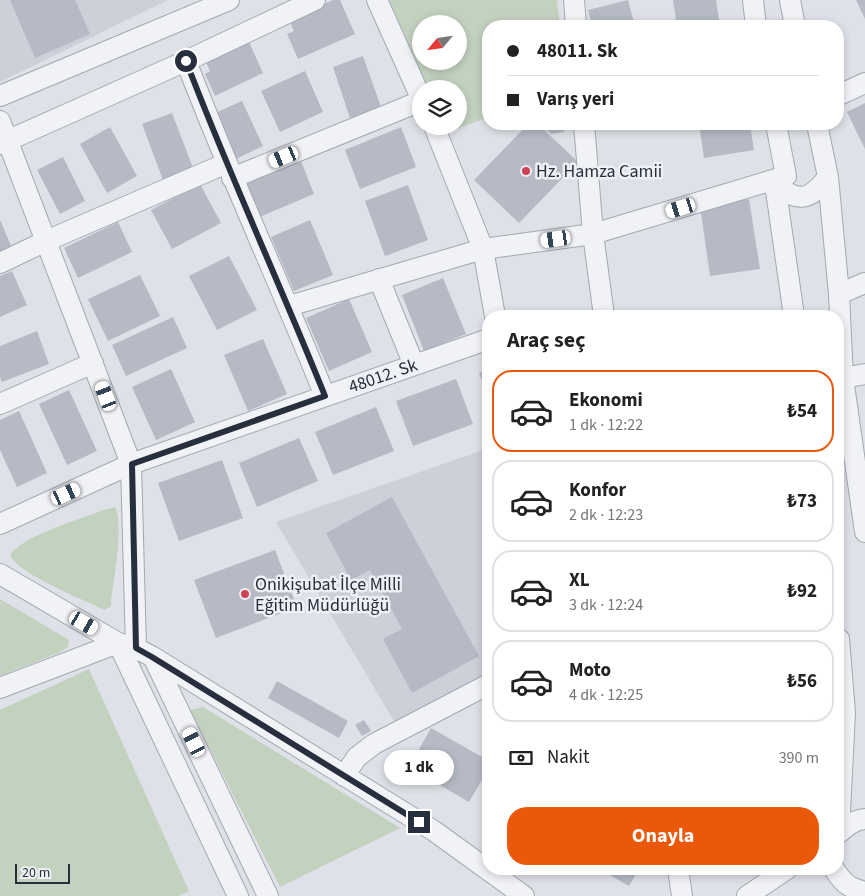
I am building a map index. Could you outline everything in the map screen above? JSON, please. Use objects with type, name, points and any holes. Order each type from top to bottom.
[{"type":"street","points":[[0,96],[229,0]]},
{"type":"street","points":[[4,143],[316,0]]},
{"type":"street","points":[[377,0],[413,80]]},
{"type":"street","points":[[574,0],[576,20]]},
{"type":"street","points":[[754,0],[756,20]]},
{"type":"street","points":[[790,0],[794,20]]},
{"type":"street","points":[[186,61],[215,138],[325,396]]},
{"type":"street","points":[[844,93],[865,83]]},
{"type":"street","points":[[0,263],[46,241],[412,102]]},
{"type":"street","points":[[0,121],[4,143],[46,241],[132,464],[136,649],[238,896]]},
{"type":"street","points":[[584,130],[593,234],[603,310]]},
{"type":"street","points":[[777,130],[793,310]]},
{"type":"street","points":[[818,130],[828,177],[840,310]]},
{"type":"street","points":[[438,135],[483,249],[494,310]]},
{"type":"street","points":[[781,180],[788,194],[799,198],[809,196],[828,177]]},
{"type":"street","points":[[288,306],[483,249],[593,234],[781,180]]},
{"type":"street","points":[[379,279],[414,365]]},
{"type":"street","points":[[839,294],[865,283]]},
{"type":"street","name":"48012. Sk","points":[[0,524],[132,464],[482,341]]},
{"type":"street","points":[[0,404],[93,363]]},
{"type":"street","points":[[865,374],[844,378],[865,532]]},
{"type":"street","points":[[0,574],[136,649],[434,831],[482,866]]},
{"type":"street","points":[[0,688],[136,649]]},
{"type":"street","points":[[136,649],[267,896]]},
{"type":"street","points":[[344,776],[357,757],[374,744],[482,688]]},
{"type":"street","points":[[844,700],[844,732]]},
{"type":"street","points":[[844,828],[865,819]]},
{"type":"street","points":[[495,875],[524,896]]},
{"type":"street","points":[[679,875],[682,896]]},
{"type":"street","points":[[748,896],[778,875]]},
{"type":"street","points":[[838,875],[850,887],[864,892]]},
{"type":"street","points":[[837,896],[864,892]]},
{"type":"shaded area","points":[[0,0],[168,0],[0,82]]},
{"type":"shaded area","points":[[482,450],[482,679],[395,723],[276,522]]},
{"type":"green space","points":[[389,0],[557,0],[559,20],[482,20],[482,120],[467,125],[467,80],[425,80],[420,70],[468,70],[468,15],[412,15],[412,51]]},
{"type":"green space","points":[[115,507],[119,526],[118,552],[111,606],[105,610],[38,578],[25,570],[10,555],[27,541],[39,535]]},
{"type":"green space","points":[[0,599],[69,640],[68,647],[0,676]]},
{"type":"green space","points":[[89,669],[189,891],[178,896],[0,896],[0,710]]},
{"type":"green space","points":[[203,707],[400,828],[280,887],[190,710]]},
{"type":"building","points":[[10,0],[75,0],[90,34],[35,58]]},
{"type":"building","points":[[333,0],[340,0],[355,34],[298,59],[287,34],[294,31],[289,20]]},
{"type":"building","points":[[628,0],[633,20],[590,20],[588,10]]},
{"type":"building","points":[[673,0],[716,0],[719,20],[676,20]]},
{"type":"building","points":[[856,0],[865,0],[865,19]]},
{"type":"building","points":[[248,40],[263,73],[215,96],[205,74],[210,71],[205,60]]},
{"type":"building","points":[[363,56],[381,107],[350,118],[333,67]]},
{"type":"building","points":[[305,71],[323,112],[280,132],[261,91]]},
{"type":"building","points":[[242,101],[263,146],[236,159],[215,113]]},
{"type":"building","points":[[865,103],[865,149],[847,112]]},
{"type":"building","points":[[172,113],[193,168],[163,180],[142,124]]},
{"type":"building","points":[[110,127],[137,176],[107,193],[80,144]]},
{"type":"building","points":[[401,127],[416,167],[360,189],[345,150]]},
{"type":"building","name":"Hz. Hamza Camii","points":[[522,130],[544,130],[578,162],[519,223],[474,180]]},
{"type":"building","points":[[547,130],[564,130],[564,132],[551,134]]},
{"type":"building","points":[[700,130],[751,130],[754,150],[704,158]]},
{"type":"building","points":[[63,157],[85,201],[60,214],[37,170]]},
{"type":"building","points":[[301,161],[314,194],[257,218],[244,185]]},
{"type":"building","points":[[200,184],[221,223],[172,249],[151,210]]},
{"type":"building","points":[[408,185],[428,240],[385,256],[365,201]]},
{"type":"building","points":[[749,199],[760,269],[710,276],[700,206]]},
{"type":"building","points":[[0,220],[12,248],[0,253]]},
{"type":"building","points":[[310,220],[333,275],[294,291],[271,237]]},
{"type":"building","points":[[118,222],[132,252],[78,278],[64,248]]},
{"type":"building","points":[[229,256],[257,310],[217,330],[189,276]]},
{"type":"building","points":[[12,271],[27,305],[0,317],[0,276]]},
{"type":"building","points":[[140,275],[160,316],[108,341],[88,299]]},
{"type":"building","points":[[443,278],[466,334],[424,351],[402,295]]},
{"type":"building","points":[[349,299],[372,352],[329,371],[306,318]]},
{"type":"building","points":[[173,317],[187,348],[126,376],[112,345]]},
{"type":"building","points":[[37,331],[49,364],[2,382],[0,377],[0,346]]},
{"type":"building","points":[[263,339],[287,394],[248,411],[224,355]]},
{"type":"building","points":[[171,369],[195,422],[156,440],[132,387]]},
{"type":"building","points":[[456,379],[473,424],[413,446],[396,401]]},
{"type":"building","points":[[69,390],[97,451],[67,465],[39,404]]},
{"type":"building","points":[[376,407],[394,451],[333,475],[315,432]]},
{"type":"building","points":[[19,411],[47,473],[17,487],[0,450],[0,420]]},
{"type":"building","points":[[299,438],[318,481],[257,507],[239,463]]},
{"type":"building","points":[[222,460],[243,518],[179,541],[158,483]]},
{"type":"building","points":[[392,497],[479,656],[412,693],[383,639],[402,629],[370,570],[351,580],[326,533]]},
{"type":"building","name":"Onikişubat İlçe Milli Eğitim Müdürlüğü","points":[[275,550],[297,607],[216,638],[194,580]]},
{"type":"building","points":[[277,681],[348,721],[339,738],[268,698]]},
{"type":"building","points":[[364,720],[371,731],[362,736],[355,725]]},
{"type":"building","points":[[431,728],[482,757],[482,780],[469,802],[409,767]]},
{"type":"building","points":[[610,875],[635,875],[629,886]]},
{"type":"place","name":"Hz. Hamza Camii","points":[[526,171]]},
{"type":"place","name":"Onikişubat İlçe Milli Eğitim Müdürlüğü","points":[[245,594]]},
{"type":"route","points":[[186,61],[215,138],[325,396],[132,464],[136,648],[419,822]]}]
